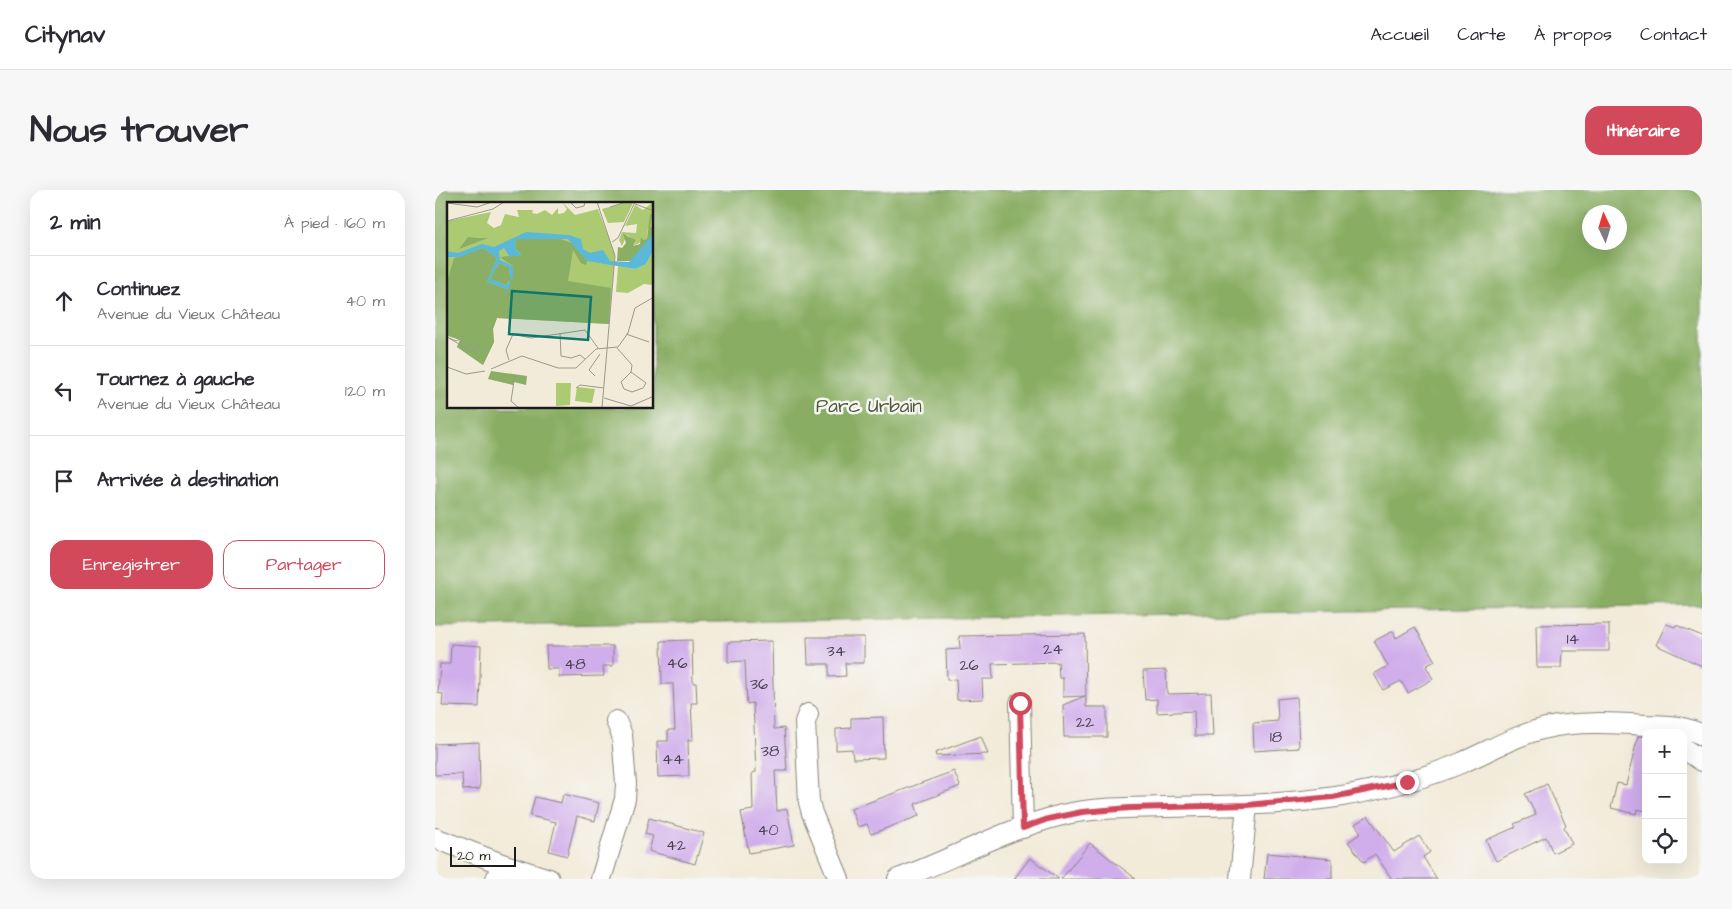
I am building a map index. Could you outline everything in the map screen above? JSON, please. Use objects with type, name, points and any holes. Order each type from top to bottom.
[{"type":"street","points":[[1020,703],[1023,828]]},
{"type":"street","points":[[809,714],[805,722],[809,802],[839,879]]},
{"type":"street","points":[[601,879],[625,799],[623,735],[616,721]]},
{"type":"street","points":[[898,879],[1023,828],[1064,815],[1101,810],[1247,805],[1333,797],[1407,782],[1453,766],[1525,735],[1547,728],[1579,724],[1655,729],[1678,726],[1702,735]]},
{"type":"street","points":[[1687,751],[1702,760]]},
{"type":"street","points":[[1240,879],[1247,805]]},
{"type":"street","points":[[435,838],[499,871],[549,879]]},
{"type":"green space","name":"Parc Urbain","points":[[435,190],[1702,190],[1702,605],[435,627]]},
{"type":"building","points":[[1609,624],[1609,651],[1562,651],[1561,668],[1537,668],[1536,625]]},
{"type":"building","points":[[1666,624],[1675,627],[1676,625],[1702,636],[1702,666],[1656,645]]},
{"type":"building","points":[[1415,627],[1435,661],[1426,666],[1433,679],[1408,693],[1401,681],[1383,690],[1374,674],[1388,666],[1374,641],[1393,631],[1396,638]]},
{"type":"building","points":[[1085,634],[1086,707],[1107,707],[1107,737],[1064,737],[1063,705],[1085,696],[1063,697],[1063,678],[1059,678],[1058,662],[992,664],[993,679],[982,679],[983,699],[957,700],[956,679],[947,680],[946,650],[960,649],[959,636]]},
{"type":"building","points":[[807,637],[864,637],[864,663],[845,663],[846,676],[829,677],[829,664],[808,664]]},
{"type":"building","points":[[692,640],[693,683],[696,683],[697,703],[691,703],[693,740],[688,740],[689,776],[658,777],[657,741],[668,741],[668,730],[675,730],[673,684],[662,684],[661,641]]},
{"type":"building","points":[[772,641],[774,729],[784,728],[787,771],[775,771],[777,811],[787,809],[794,845],[749,853],[741,812],[753,810],[752,773],[756,772],[753,703],[747,704],[745,661],[728,662],[728,642]]},
{"type":"building","points":[[451,644],[481,646],[479,707],[442,706],[443,694],[438,693],[440,664],[450,664]]},
{"type":"building","points":[[546,646],[613,646],[613,666],[603,666],[604,676],[559,677],[559,669],[547,669]]},
{"type":"building","points":[[1166,670],[1167,694],[1211,693],[1213,736],[1195,736],[1194,711],[1157,713],[1157,699],[1145,700],[1143,671]]},
{"type":"building","points":[[1297,697],[1299,748],[1254,751],[1253,723],[1278,721],[1277,699]]},
{"type":"building","points":[[883,717],[884,758],[853,759],[852,749],[836,750],[836,729],[851,728],[851,718]]},
{"type":"building","points":[[981,736],[988,754],[936,756],[935,753]]},
{"type":"building","points":[[1638,736],[1642,736],[1642,810],[1637,809],[1636,814],[1611,808],[1617,783],[1626,785]]},
{"type":"building","points":[[479,742],[480,789],[463,790],[462,774],[435,775],[435,744]]},
{"type":"building","points":[[954,771],[960,786],[915,804],[919,816],[871,834],[867,824],[858,827],[851,809]]},
{"type":"building","points":[[1547,784],[1566,825],[1564,827],[1572,844],[1553,853],[1546,837],[1496,861],[1486,840],[1516,827],[1514,824],[1536,815],[1525,794]]},
{"type":"building","points":[[563,794],[599,803],[595,821],[577,816],[567,856],[549,851],[556,822],[530,816],[535,797],[561,803]]},
{"type":"building","points":[[1368,816],[1394,852],[1419,836],[1430,852],[1423,857],[1437,879],[1392,879],[1375,854],[1364,862],[1348,842],[1361,833],[1355,824]]},
{"type":"building","points":[[649,818],[704,833],[695,864],[649,851],[653,836],[645,834]]},
{"type":"building","points":[[1090,843],[1104,854],[1136,879],[1061,879]]},
{"type":"building","points":[[1267,853],[1332,859],[1332,879],[1264,879]]},
{"type":"building","points":[[1030,858],[1059,879],[1014,879]]},
{"type":"route","points":[[1020,703],[1023,828],[1048,819],[1082,812],[1130,808],[1247,805],[1333,797],[1407,782]]}]
